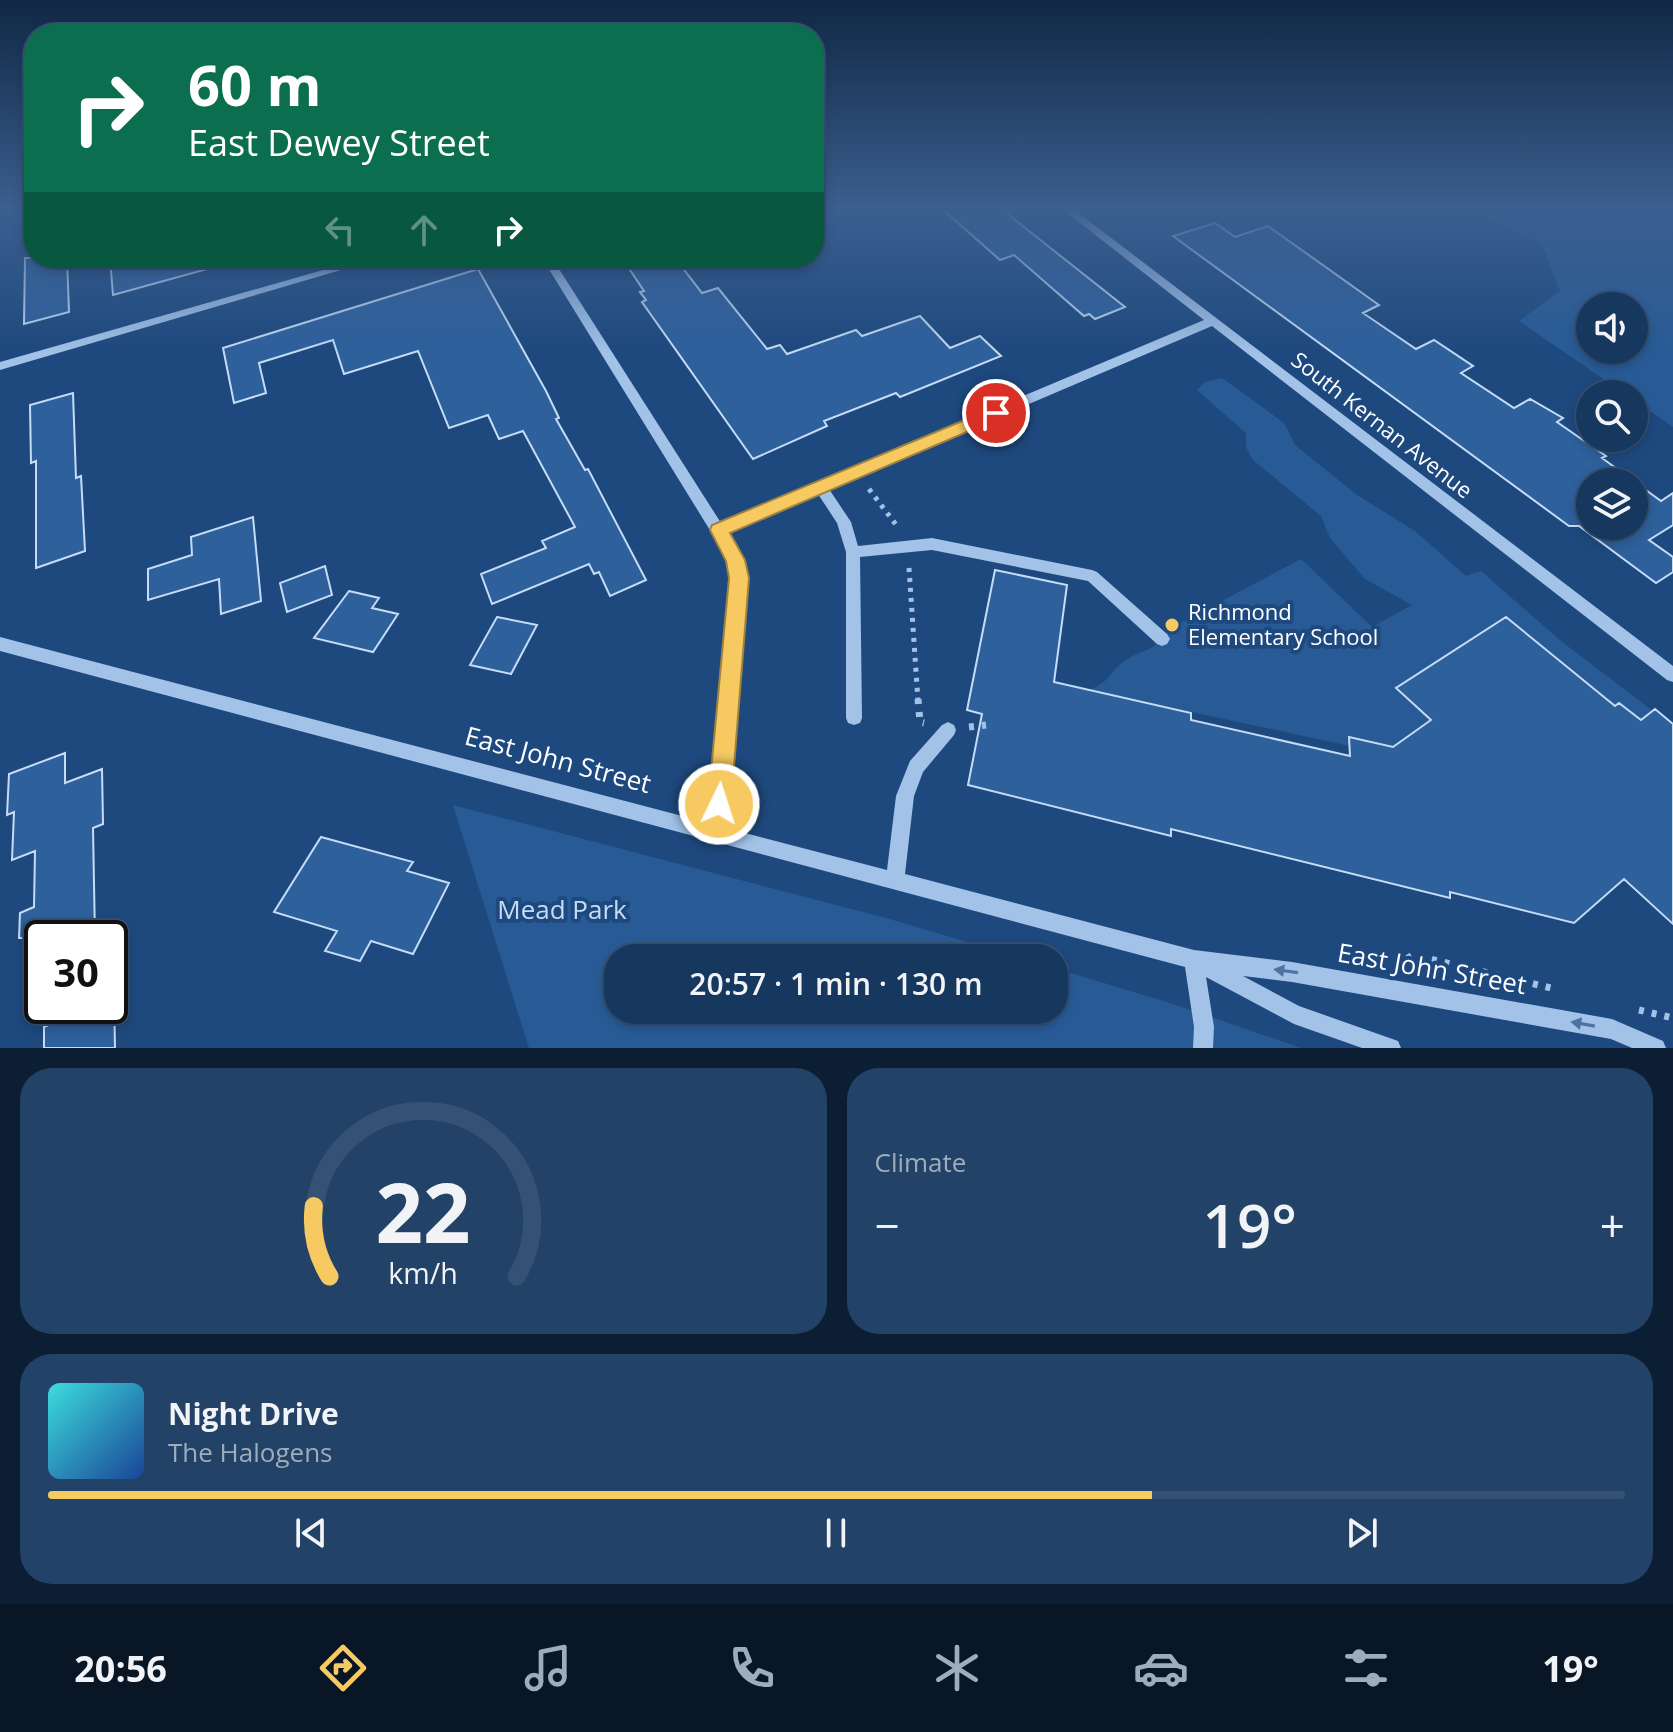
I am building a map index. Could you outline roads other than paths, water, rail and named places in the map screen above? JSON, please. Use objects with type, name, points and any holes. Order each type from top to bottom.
[{"type":"street","name":"South Kernan Avenue","points":[[1130,257],[1673,675]]},
{"type":"street","points":[[0,366],[342,268]]},
{"type":"street","points":[[553,268],[736,560],[739,578],[717,831]]},
{"type":"street","points":[[719,530],[1213,321]]},
{"type":"street","points":[[821,487],[844,522],[853,552],[854,718]]},
{"type":"street","points":[[853,552],[932,544],[1092,576],[1162,639]]},
{"type":"street","name":"East John Street","points":[[0,644],[895,878],[1194,960],[1292,972],[1612,1029],[1656,1048]]},
{"type":"street","points":[[895,878],[905,796],[916,767],[948,730]]},
{"type":"street","points":[[1194,960],[1204,1027],[1203,1048]]},
{"type":"street","name":"East John Street","points":[[1194,960],[1294,1014],[1391,1048]]},
{"type":"place","name":"Richmond Elementary School","points":[[1172,625]]},
{"type":"park label","name":"Mead Park","points":[[562,910]]}]
